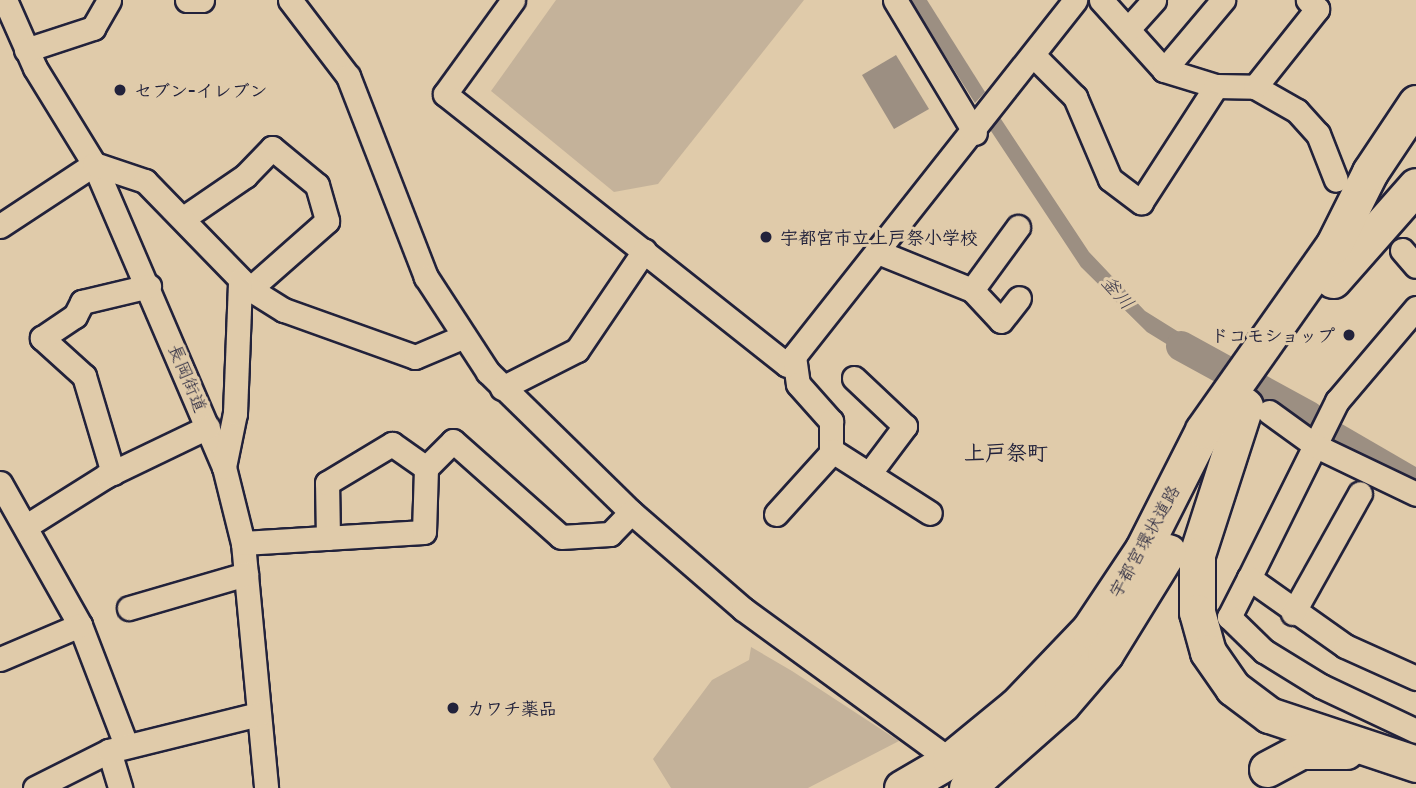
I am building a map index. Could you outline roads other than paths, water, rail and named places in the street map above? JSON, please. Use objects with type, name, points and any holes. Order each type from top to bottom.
[{"type":"highway","points":[[1343,248],[1370,172],[1416,103]]},
{"type":"highway","points":[[1343,248],[1416,186]]},
{"type":"highway","name":"宇都宮環状道路","points":[[902,788],[975,779],[1062,704],[1137,608],[1282,333],[1343,248]]},
{"type":"highway","points":[[1246,405],[1198,555],[1196,612],[1208,652],[1233,688],[1269,715],[1416,764]]},
{"type":"highway","points":[[1267,769],[1301,751],[1321,749],[1416,764]]},
{"type":"street","name":"長岡街道","points":[[5,0],[26,50],[94,164],[149,286],[224,467],[243,543],[266,788]]},
{"type":"street","points":[[26,50],[93,28],[109,0]]},
{"type":"street","points":[[187,0],[202,0]]},
{"type":"street","points":[[290,0],[348,76],[426,277],[460,338],[502,388],[631,513],[743,608],[975,779]]},
{"type":"street","points":[[513,0],[446,94],[787,365],[1035,57],[1075,0]]},
{"type":"street","points":[[895,0],[975,132]]},
{"type":"street","points":[[1101,0],[1164,70],[1216,86],[1255,87],[1297,111],[1311,126],[1336,180]]},
{"type":"street","points":[[1128,30],[1154,0]]},
{"type":"street","points":[[1164,70],[1223,0]]},
{"type":"street","points":[[1255,87],[1317,9],[1308,0]]},
{"type":"street","points":[[1035,57],[1075,97],[1110,178],[1142,202],[1216,86]]},
{"type":"street","points":[[185,217],[245,176],[272,148],[317,185],[327,221],[245,285],[235,413],[224,467]]},
{"type":"street","points":[[0,226],[94,164],[145,181],[185,217],[245,285],[335,333],[415,357],[460,338]]},
{"type":"street","points":[[972,290],[1018,227]]},
{"type":"street","points":[[502,388],[577,350],[644,251]]},
{"type":"street","points":[[878,252],[972,290],[1001,321],[1019,298]]},
{"type":"street","points":[[113,473],[83,376],[42,338],[82,302],[149,286]]},
{"type":"street","points":[[1416,308],[1337,401],[1316,446],[1284,497],[1230,617],[1264,651],[1321,686],[1416,730]]},
{"type":"street","points":[[776,514],[833,451],[831,421],[799,384],[794,356]]},
{"type":"street","points":[[854,378],[905,426],[869,474]]},
{"type":"street","points":[[1246,405],[1316,446],[1416,494]]},
{"type":"street","points":[[29,525],[113,473],[208,427]]},
{"type":"street","points":[[243,543],[424,532],[426,468],[453,441],[561,537],[610,534],[631,513]]},
{"type":"street","points":[[328,538],[327,483],[391,444],[426,468]]},
{"type":"street","points":[[833,451],[930,513]]},
{"type":"street","points":[[1293,613],[1360,493]]},
{"type":"street","points":[[3,495],[29,525],[80,625],[117,748],[120,788]]},
{"type":"street","points":[[129,608],[246,574]]},
{"type":"street","points":[[1249,578],[1293,613],[1345,646],[1416,678]]},
{"type":"street","points":[[0,659],[80,625]]},
{"type":"street","points":[[35,788],[117,748],[259,714]]},
{"type":"water","points":[[910,0],[927,0],[985,92],[975,103]]},
{"type":"water","points":[[896,55],[929,109],[894,129],[862,75]]},
{"type":"water","points":[[999,116],[1089,252],[1145,311],[1222,359],[1212,372],[1147,332],[1081,267],[989,128]]},
{"type":"water","points":[[1281,388],[1323,413],[1314,429],[1270,405]]},
{"type":"water","points":[[1335,420],[1416,467],[1416,485],[1327,437]]},
{"type":"waterway","name":"釜川","points":[[1181,346],[1309,416]]},
{"type":"place","name":"セブン-イレブン","points":[[120,90]]},
{"type":"place","name":"宇都宮市立上戸祭小学校","points":[[766,237]]},
{"type":"place","name":"ドコモショップ","points":[[1349,335]]},
{"type":"place","name":"カワチ薬品","points":[[453,708]]},
{"type":"district","name":"上戸祭町","points":[[1006,452]]}]
